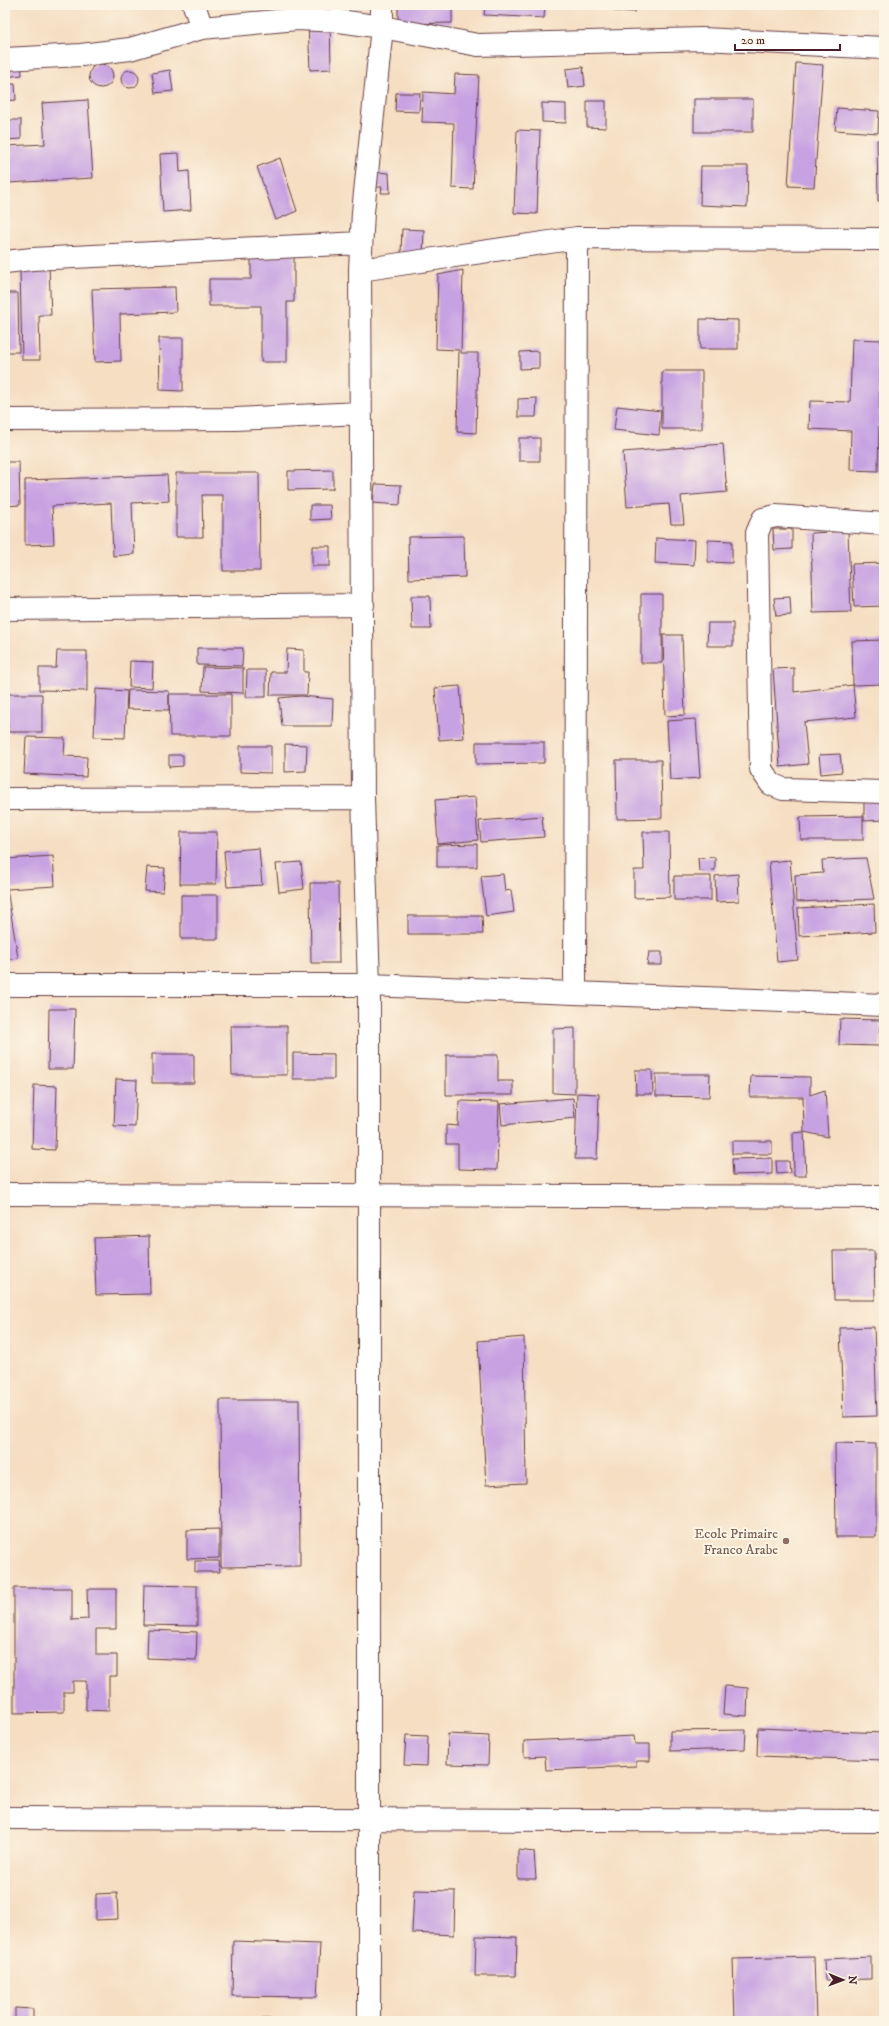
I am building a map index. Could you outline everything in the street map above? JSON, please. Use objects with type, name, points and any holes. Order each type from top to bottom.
[{"type":"street","points":[[194,5],[202,28]]},
{"type":"street","points":[[369,2021],[369,985],[363,798],[360,270],[361,244],[382,27],[382,5]]},
{"type":"street","points":[[5,59],[82,55],[130,49],[202,28],[297,19],[339,21],[382,27],[478,45],[702,38],[884,48]]},
{"type":"street","points":[[360,270],[577,238],[884,240]]},
{"type":"street","points":[[576,993],[577,238]]},
{"type":"street","points":[[5,262],[32,259],[361,244]]},
{"type":"street","points":[[5,420],[236,419],[360,413]]},
{"type":"street","points":[[884,524],[776,516],[763,519],[757,533],[761,769],[771,784],[783,789],[884,792]]},
{"type":"street","points":[[5,609],[363,605]]},
{"type":"street","points":[[5,799],[363,798]]},
{"type":"street","points":[[5,985],[369,985],[884,1005]]},
{"type":"street","points":[[5,1194],[370,1194],[884,1197]]},
{"type":"street","points":[[5,1818],[369,1818],[884,1821]]},
{"type":"building","points":[[398,5],[452,5],[452,23],[398,24]]},
{"type":"building","points":[[485,5],[545,5],[544,18],[484,15]]},
{"type":"building","points":[[614,5],[636,5],[635,12],[614,11]]},
{"type":"building","points":[[330,22],[331,69],[310,70],[308,23]]},
{"type":"building","points":[[5,60],[21,60],[22,75],[5,77]]},
{"type":"building","points":[[796,63],[823,65],[814,187],[788,186]]},
{"type":"building","points":[[101,64],[109,68],[113,76],[109,84],[101,88],[93,84],[89,76],[93,68]]},
{"type":"building","points":[[583,67],[585,86],[568,88],[566,69]]},
{"type":"building","points":[[130,70],[137,72],[139,79],[137,86],[130,88],[123,86],[121,79],[123,72]]},
{"type":"building","points":[[170,70],[173,91],[155,93],[152,73]]},
{"type":"building","points":[[455,74],[479,75],[473,189],[452,188],[454,123],[422,122],[423,92],[454,94]]},
{"type":"building","points":[[5,84],[15,84],[16,100],[5,101]]},
{"type":"building","points":[[396,93],[420,93],[419,112],[395,111]]},
{"type":"building","points":[[694,99],[753,99],[753,132],[694,132]]},
{"type":"building","points":[[88,100],[93,178],[9,183],[6,146],[45,144],[42,103]]},
{"type":"building","points":[[587,101],[606,101],[606,128],[587,127]]},
{"type":"building","points":[[542,103],[566,104],[566,123],[542,122]]},
{"type":"building","points":[[837,108],[879,111],[878,133],[835,130]]},
{"type":"building","points":[[5,120],[21,120],[21,139],[6,140]]},
{"type":"building","points":[[517,130],[540,131],[537,214],[514,213]]},
{"type":"building","points":[[877,140],[884,140],[884,201],[878,201]]},
{"type":"building","points":[[179,153],[180,172],[189,171],[191,210],[163,212],[160,154]]},
{"type":"building","points":[[280,158],[297,211],[276,220],[257,167]]},
{"type":"building","points":[[701,166],[748,166],[747,207],[700,205]]},
{"type":"building","points":[[375,172],[389,173],[390,193],[381,193],[382,187],[375,187]]},
{"type":"building","points":[[402,229],[424,230],[423,255],[401,254]]},
{"type":"building","points":[[251,253],[294,253],[294,302],[287,302],[287,362],[261,362],[261,306],[209,306],[209,279],[251,279]]},
{"type":"building","points":[[49,267],[51,315],[39,315],[40,360],[22,360],[20,268]]},
{"type":"building","points":[[463,270],[461,353],[478,353],[476,433],[457,432],[459,350],[436,349],[438,275]]},
{"type":"building","points":[[175,287],[176,312],[120,314],[121,361],[95,362],[92,289]]},
{"type":"building","points":[[5,293],[18,293],[19,352],[5,352]]},
{"type":"building","points":[[700,319],[738,320],[738,349],[700,349]]},
{"type":"building","points":[[159,338],[183,338],[183,391],[160,390]]},
{"type":"building","points":[[852,339],[881,340],[878,471],[850,470],[851,431],[809,429],[810,401],[850,402]]},
{"type":"building","points":[[539,351],[539,368],[520,369],[520,352]]},
{"type":"building","points":[[662,371],[702,371],[702,429],[662,429]]},
{"type":"building","points":[[537,398],[536,417],[518,417],[518,399]]},
{"type":"building","points":[[617,406],[661,411],[659,435],[614,430]]},
{"type":"building","points":[[519,438],[540,438],[540,461],[519,461]]},
{"type":"building","points":[[723,444],[727,492],[681,496],[684,524],[671,524],[669,504],[627,507],[623,452]]},
{"type":"building","points":[[5,462],[19,462],[20,505],[5,506]]},
{"type":"building","points":[[333,470],[333,489],[288,490],[288,471]]},
{"type":"building","points":[[176,473],[259,473],[260,571],[223,571],[223,495],[202,495],[203,537],[176,537]]},
{"type":"building","points":[[167,475],[169,501],[132,503],[134,554],[113,556],[111,503],[52,506],[54,544],[25,545],[25,480]]},
{"type":"building","points":[[375,484],[401,485],[400,505],[373,503]]},
{"type":"building","points":[[310,505],[330,505],[331,519],[310,520]]},
{"type":"building","points":[[773,529],[792,529],[792,549],[774,550]]},
{"type":"building","points":[[848,531],[851,612],[813,613],[811,533]]},
{"type":"building","points":[[464,536],[465,577],[409,579],[408,537]]},
{"type":"building","points":[[656,538],[695,540],[694,565],[655,563]]},
{"type":"building","points":[[708,540],[732,541],[732,563],[708,562]]},
{"type":"building","points":[[312,546],[330,546],[330,566],[312,566]]},
{"type":"building","points":[[884,563],[884,606],[854,607],[852,564]]},
{"type":"building","points":[[641,594],[662,594],[662,663],[641,663]]},
{"type":"building","points":[[411,596],[430,596],[431,629],[412,629]]},
{"type":"building","points":[[790,597],[791,615],[776,616],[774,598]]},
{"type":"building","points":[[708,623],[733,623],[733,646],[707,646]]},
{"type":"building","points":[[663,635],[682,635],[685,715],[665,716]]},
{"type":"building","points":[[884,640],[884,684],[853,685],[852,641]]},
{"type":"building","points":[[197,648],[243,648],[242,666],[197,665]]},
{"type":"building","points":[[287,649],[304,650],[304,672],[308,672],[307,695],[270,695],[271,672],[286,672]]},
{"type":"building","points":[[57,651],[87,651],[87,691],[39,690],[39,668],[56,668]]},
{"type":"building","points":[[130,661],[153,662],[152,688],[129,687]]},
{"type":"building","points":[[203,667],[243,668],[243,693],[202,691]]},
{"type":"building","points":[[794,668],[794,692],[853,685],[856,717],[804,722],[808,764],[780,767],[773,669]]},
{"type":"building","points":[[247,670],[266,670],[266,697],[246,697]]},
{"type":"building","points":[[460,686],[464,738],[439,740],[435,688]]},
{"type":"building","points":[[96,689],[127,691],[125,738],[94,737]]},
{"type":"building","points":[[128,690],[169,691],[169,710],[127,709]]},
{"type":"building","points":[[5,694],[42,694],[42,732],[8,732],[8,724],[5,724]]},
{"type":"building","points":[[169,694],[231,694],[231,736],[170,736]]},
{"type":"building","points":[[301,696],[333,699],[332,726],[282,726],[279,698]]},
{"type":"building","points":[[696,719],[700,778],[670,780],[667,721]]},
{"type":"building","points":[[26,737],[65,738],[64,756],[87,757],[86,777],[24,774]]},
{"type":"building","points":[[476,742],[544,742],[544,763],[476,764]]},
{"type":"building","points":[[285,744],[307,745],[306,771],[285,772]]},
{"type":"building","points":[[240,746],[271,746],[271,773],[240,772]]},
{"type":"building","points":[[840,754],[842,772],[821,774],[819,755]]},
{"type":"building","points":[[169,755],[183,755],[183,766],[169,767]]},
{"type":"building","points":[[616,760],[661,760],[662,818],[617,819]]},
{"type":"building","points":[[475,797],[478,840],[438,844],[435,800]]},
{"type":"building","points":[[884,800],[884,820],[864,821],[864,801]]},
{"type":"building","points":[[542,816],[544,837],[481,842],[479,821]]},
{"type":"building","points":[[863,816],[863,840],[801,840],[800,817]]},
{"type":"building","points":[[181,832],[217,832],[216,884],[180,884]]},
{"type":"building","points":[[643,832],[669,832],[670,897],[634,898],[634,870],[644,870]]},
{"type":"building","points":[[477,844],[477,867],[437,867],[437,845]]},
{"type":"building","points":[[259,848],[262,885],[227,887],[224,851]]},
{"type":"building","points":[[53,856],[55,886],[7,889],[18,958],[5,960],[5,859]]},
{"type":"building","points":[[715,857],[715,870],[699,871],[698,858]]},
{"type":"building","points":[[866,858],[874,899],[796,902],[795,875],[823,873],[822,860]]},
{"type":"building","points":[[790,860],[798,960],[777,962],[769,862]]},
{"type":"building","points":[[301,862],[304,889],[279,892],[276,864]]},
{"type":"building","points":[[147,867],[165,868],[163,892],[145,891]]},
{"type":"building","points":[[503,874],[505,891],[511,890],[514,912],[486,916],[481,876]]},
{"type":"building","points":[[738,874],[739,901],[716,902],[715,876]]},
{"type":"building","points":[[674,876],[711,876],[711,900],[674,900]]},
{"type":"building","points":[[310,883],[338,883],[339,963],[311,963]]},
{"type":"building","points":[[181,895],[218,895],[218,939],[181,939]]},
{"type":"building","points":[[874,904],[875,932],[799,936],[798,908]]},
{"type":"building","points":[[408,916],[482,916],[483,934],[408,934]]},
{"type":"building","points":[[649,952],[662,952],[662,965],[647,965]]},
{"type":"building","points":[[49,1009],[75,1009],[73,1069],[48,1069]]},
{"type":"building","points":[[840,1019],[881,1020],[880,1046],[839,1045]]},
{"type":"building","points":[[231,1026],[287,1026],[287,1075],[232,1075]]},
{"type":"building","points":[[575,1028],[575,1094],[553,1093],[553,1029]]},
{"type":"building","points":[[293,1053],[334,1054],[334,1079],[293,1079]]},
{"type":"building","points":[[152,1054],[194,1054],[194,1083],[152,1083]]},
{"type":"building","points":[[446,1055],[498,1055],[498,1081],[513,1081],[513,1095],[446,1095]]},
{"type":"building","points":[[883,1057],[884,1096],[880,1096]]},
{"type":"building","points":[[635,1070],[652,1070],[653,1094],[636,1094]]},
{"type":"building","points":[[656,1074],[710,1074],[709,1097],[656,1096]]},
{"type":"building","points":[[751,1076],[810,1077],[810,1095],[825,1090],[828,1137],[804,1132],[803,1097],[750,1097]]},
{"type":"building","points":[[116,1079],[137,1080],[135,1127],[114,1126]]},
{"type":"building","points":[[34,1085],[57,1086],[55,1150],[32,1149]]},
{"type":"building","points":[[577,1093],[599,1094],[597,1159],[575,1159]]},
{"type":"building","points":[[573,1098],[575,1118],[502,1125],[500,1104]]},
{"type":"building","points":[[459,1101],[499,1102],[497,1170],[458,1169],[458,1144],[446,1144],[446,1125],[458,1126]]},
{"type":"building","points":[[804,1132],[806,1176],[794,1176],[793,1133]]},
{"type":"building","points":[[732,1141],[772,1141],[772,1154],[732,1154]]},
{"type":"building","points":[[772,1158],[772,1174],[733,1175],[732,1159]]},
{"type":"building","points":[[776,1161],[789,1161],[790,1173],[777,1174]]},
{"type":"building","points":[[149,1236],[150,1294],[96,1295],[94,1238]]},
{"type":"building","points":[[833,1251],[874,1251],[875,1300],[834,1300]]},
{"type":"building","points":[[874,1327],[877,1416],[843,1417],[840,1328]]},
{"type":"building","points":[[524,1337],[526,1483],[486,1485],[478,1341]]},
{"type":"building","points":[[220,1400],[299,1400],[300,1566],[221,1567]]},
{"type":"building","points":[[835,1443],[876,1444],[876,1537],[836,1537]]},
{"type":"building","points":[[219,1529],[219,1558],[187,1559],[187,1530]]},
{"type":"building","points":[[195,1561],[219,1561],[220,1572],[195,1572]]},
{"type":"building","points":[[144,1585],[197,1586],[197,1626],[143,1625]]},
{"type":"building","points":[[14,1588],[72,1588],[72,1620],[88,1619],[87,1589],[116,1589],[116,1629],[96,1629],[96,1655],[117,1655],[117,1676],[109,1676],[109,1711],[86,1710],[86,1681],[73,1681],[73,1692],[64,1692],[64,1712],[14,1713]]},
{"type":"building","points":[[148,1630],[197,1632],[196,1660],[147,1658]]},
{"type":"building","points":[[725,1686],[748,1688],[747,1716],[723,1714]]},
{"type":"building","points":[[758,1728],[884,1733],[884,1760],[757,1756]]},
{"type":"building","points":[[746,1730],[745,1749],[670,1751],[670,1731]]},
{"type":"building","points":[[448,1734],[489,1736],[488,1765],[447,1764]]},
{"type":"building","points":[[406,1735],[428,1736],[427,1766],[404,1765]]},
{"type":"building","points":[[634,1736],[635,1744],[650,1744],[650,1761],[636,1761],[636,1766],[546,1770],[545,1756],[524,1757],[524,1741]]},
{"type":"building","points":[[518,1850],[534,1852],[536,1879],[518,1879]]},
{"type":"building","points":[[414,1890],[455,1891],[454,1935],[412,1933]]},
{"type":"building","points":[[117,1893],[118,1919],[96,1920],[96,1894]]},
{"type":"building","points":[[476,1936],[517,1937],[516,1976],[475,1976]]},
{"type":"building","points":[[233,1941],[320,1944],[317,1997],[232,1996]]},
{"type":"building","points":[[814,1957],[816,2021],[735,2021],[733,1959]]},
{"type":"building","points":[[871,1957],[871,1979],[825,1980],[824,1959]]},
{"type":"building","points":[[15,2008],[33,2009],[33,2021],[15,2021]]},
{"type":"building","points":[[227,2019],[270,2019],[270,2021],[227,2021]]},
{"type":"place","name":"Ecole Primaire Franco Arabe","points":[[786,1541]]}]
